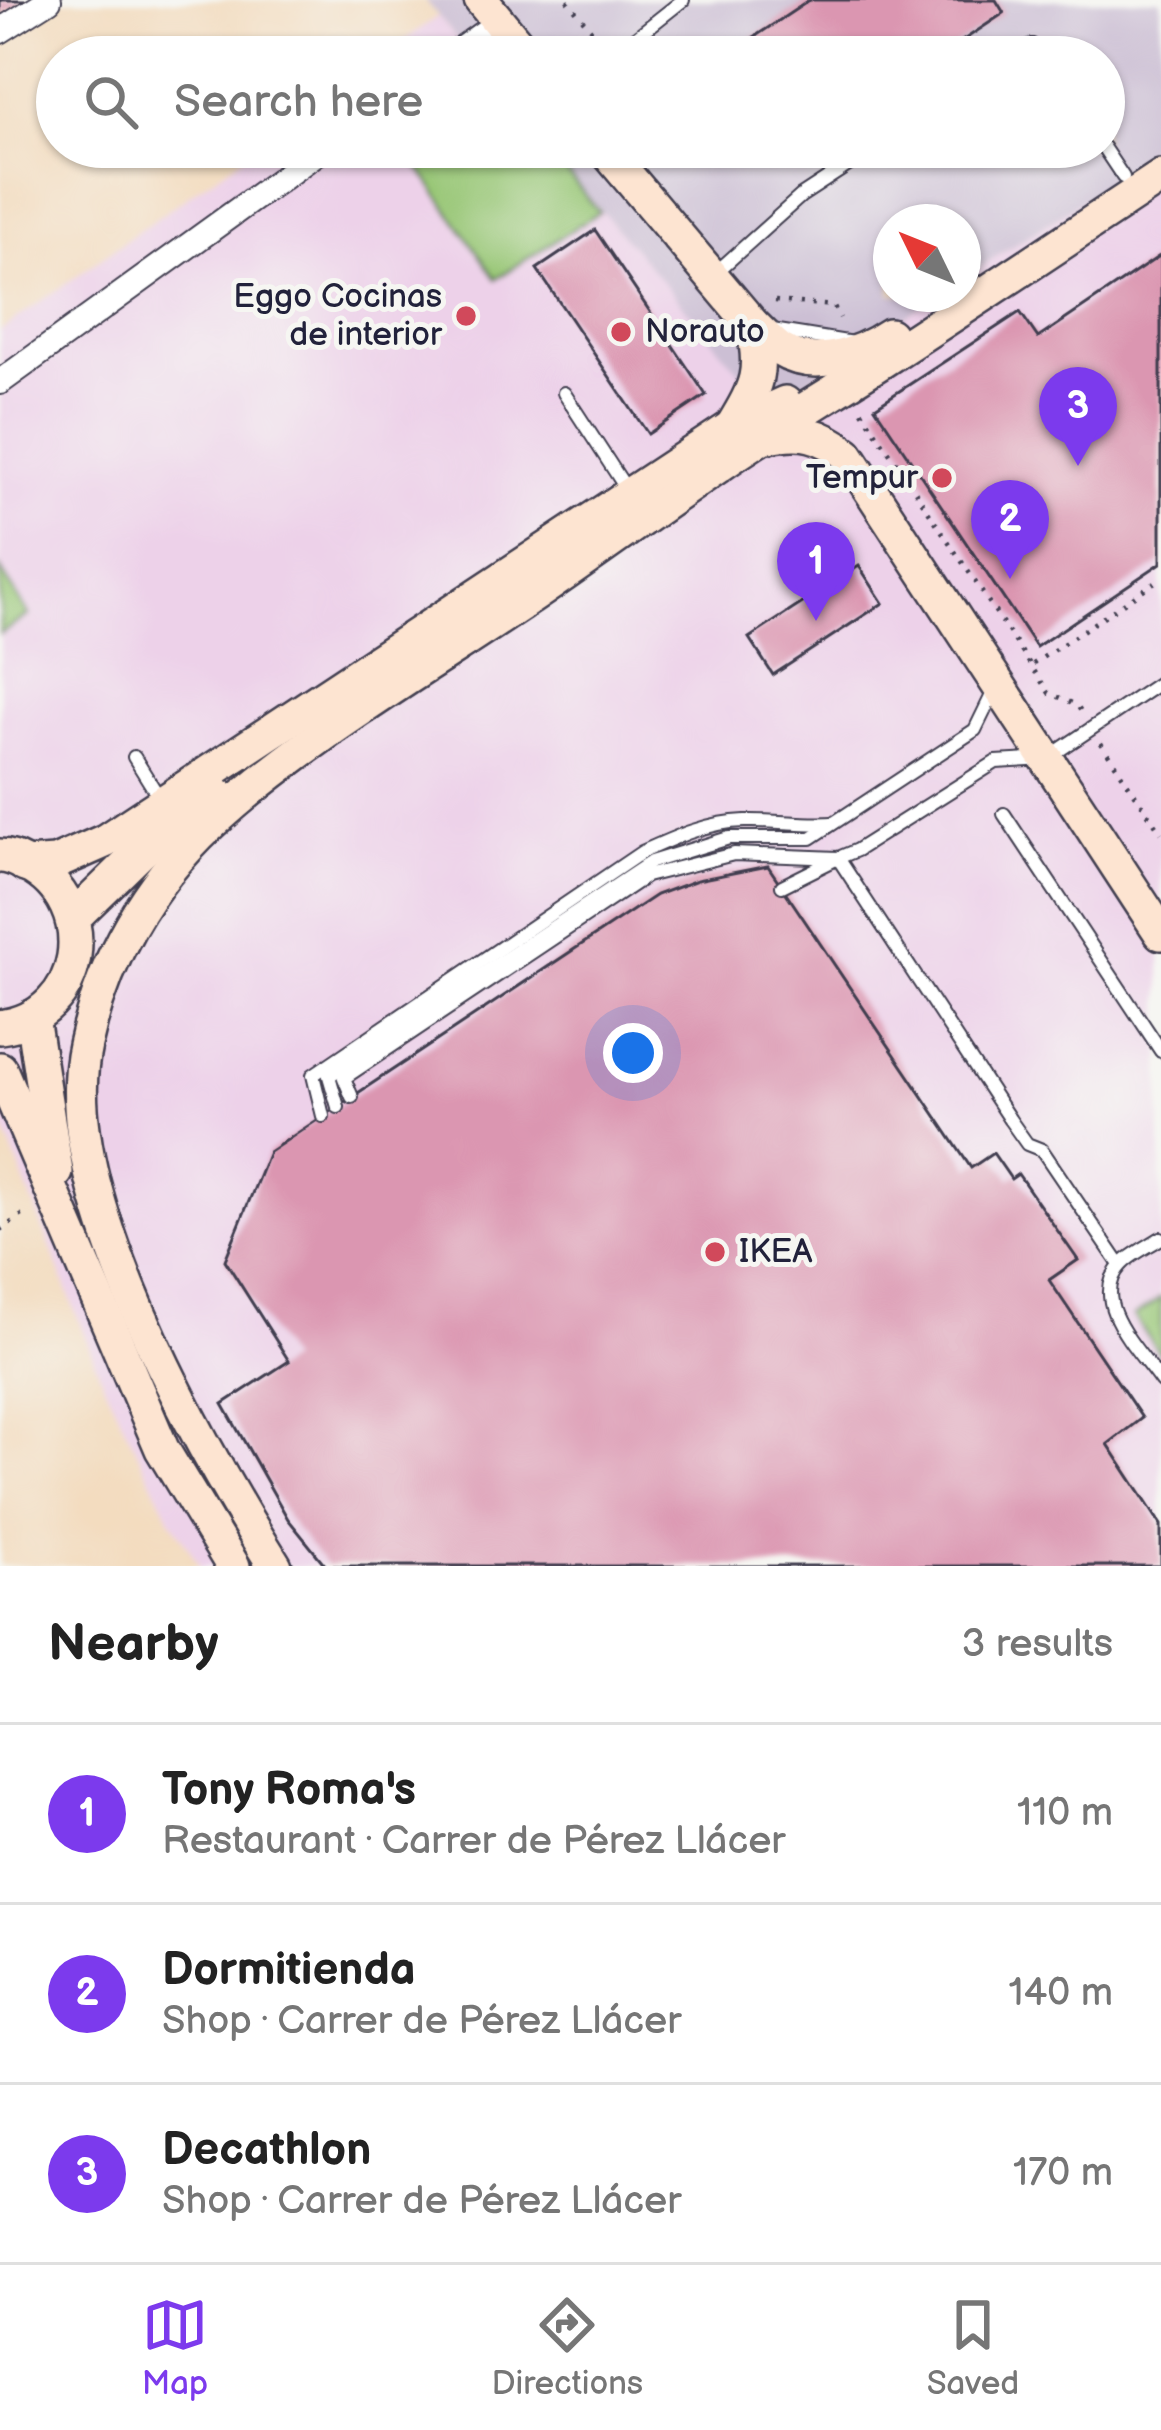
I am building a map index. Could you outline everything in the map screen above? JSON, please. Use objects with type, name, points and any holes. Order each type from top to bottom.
[{"type":"street","points":[[0,32],[49,0]]},
{"type":"street","points":[[468,36],[490,11],[511,36]]},
{"type":"street","points":[[981,273],[1161,152]]},
{"type":"street","points":[[0,382],[297,168]]},
{"type":"street","points":[[621,168],[752,324],[781,350],[802,359],[831,360],[872,346]]},
{"type":"street","points":[[768,436],[1161,177]]},
{"type":"street","points":[[275,1566],[228,1491],[148,1334],[90,1169],[79,1112],[84,1047],[108,968],[132,919],[211,824],[302,752],[553,582],[768,413],[923,312]]},
{"type":"street","points":[[729,444],[758,381],[760,358],[752,324]]},
{"type":"street","points":[[8,857],[55,863],[105,842],[630,494],[729,444],[797,430],[825,438],[847,454],[1161,933]]},
{"type":"street","points":[[74,916],[151,842],[302,752]]},
{"type":"street","points":[[8,857],[50,877],[74,916],[76,956],[61,992],[16,1022],[63,1215]]},
{"type":"street","points":[[0,1070],[162,1449],[233,1566]]},
{"type":"lane","points":[[636,36],[682,0]]},
{"type":"lane","points":[[711,276],[801,196],[844,168]]},
{"type":"lane","points":[[1117,168],[1123,177]]},
{"type":"lane","points":[[553,582],[570,546],[622,512],[630,494],[564,393]]},
{"type":"lane","points":[[782,886],[857,850],[996,761],[1046,759],[1161,682]]},
{"type":"lane","points":[[338,1107],[329,1076],[651,862],[728,838],[811,838],[975,730],[997,686]]},
{"type":"lane","points":[[134,758],[163,802]]},
{"type":"lane","points":[[1004,814],[1161,1051]]},
{"type":"lane","points":[[323,1117],[313,1075],[642,852],[688,830],[743,821],[834,822]]},
{"type":"lane","points":[[352,1097],[344,1078],[646,876],[734,854],[838,858]]},
{"type":"lane","points":[[838,858],[1010,1120],[1027,1144],[1042,1150],[1120,1265]]},
{"type":"lane","points":[[1161,1238],[1120,1265],[1109,1287],[1109,1306],[1161,1382]]},
{"type":"path","points":[[567,0],[595,36]]},
{"type":"path","points":[[1033,664],[1161,578]]},
{"type":"path","points":[[0,1231],[28,1211]]},
{"type":"shaded area","points":[[425,0],[1161,0],[1161,149],[981,266],[981,204],[873,204],[873,312],[911,312],[769,405],[564,168],[1125,168],[1125,36],[455,36]]},
{"type":"shaded area","points":[[438,16],[455,36],[410,36]]},
{"type":"shaded area","points":[[1161,149],[1161,1566],[200,1566],[169,1516],[102,1380],[0,1118],[0,331],[227,168],[564,168],[770,405],[912,312],[981,312],[981,266]]},
{"type":"green space","points":[[419,168],[563,168],[599,212],[496,279]]},
{"type":"green space","points":[[0,569],[29,615],[0,634]]},
{"type":"green space","points":[[1161,1298],[1161,1357],[1134,1316]]},
{"type":"building","points":[[0,0],[27,0],[0,17]]},
{"type":"building","points":[[810,0],[996,0],[1004,13],[970,36],[756,36]]},
{"type":"building","name":"Norauto","points":[[595,230],[706,395],[648,434],[537,269]]},
{"type":"building","points":[[1161,255],[1161,563],[1036,647],[875,407],[1020,312],[1038,338]]},
{"type":"building","points":[[859,566],[883,603],[773,675],[749,638]]},
{"type":"building","points":[[768,866],[971,1168],[993,1153],[1011,1179],[1018,1174],[1078,1260],[1049,1280],[1142,1418],[1108,1444],[1161,1525],[1161,1566],[326,1566],[288,1519],[223,1404],[289,1361],[225,1260],[269,1152],[656,895],[697,880]]},
{"type":"place","name":"Eggo Cocinas de interior","points":[[466,316]]},
{"type":"place","name":"Norauto","points":[[621,332]]},
{"type":"place","name":"Decathlon","points":[[1078,466]]},
{"type":"place","name":"Tempur","points":[[942,478]]},
{"type":"place","name":"Dormitienda","points":[[1010,579]]},
{"type":"place","name":"Tony Roma's","points":[[816,621]]},
{"type":"place","name":"IKEA","points":[[715,1252]]}]
